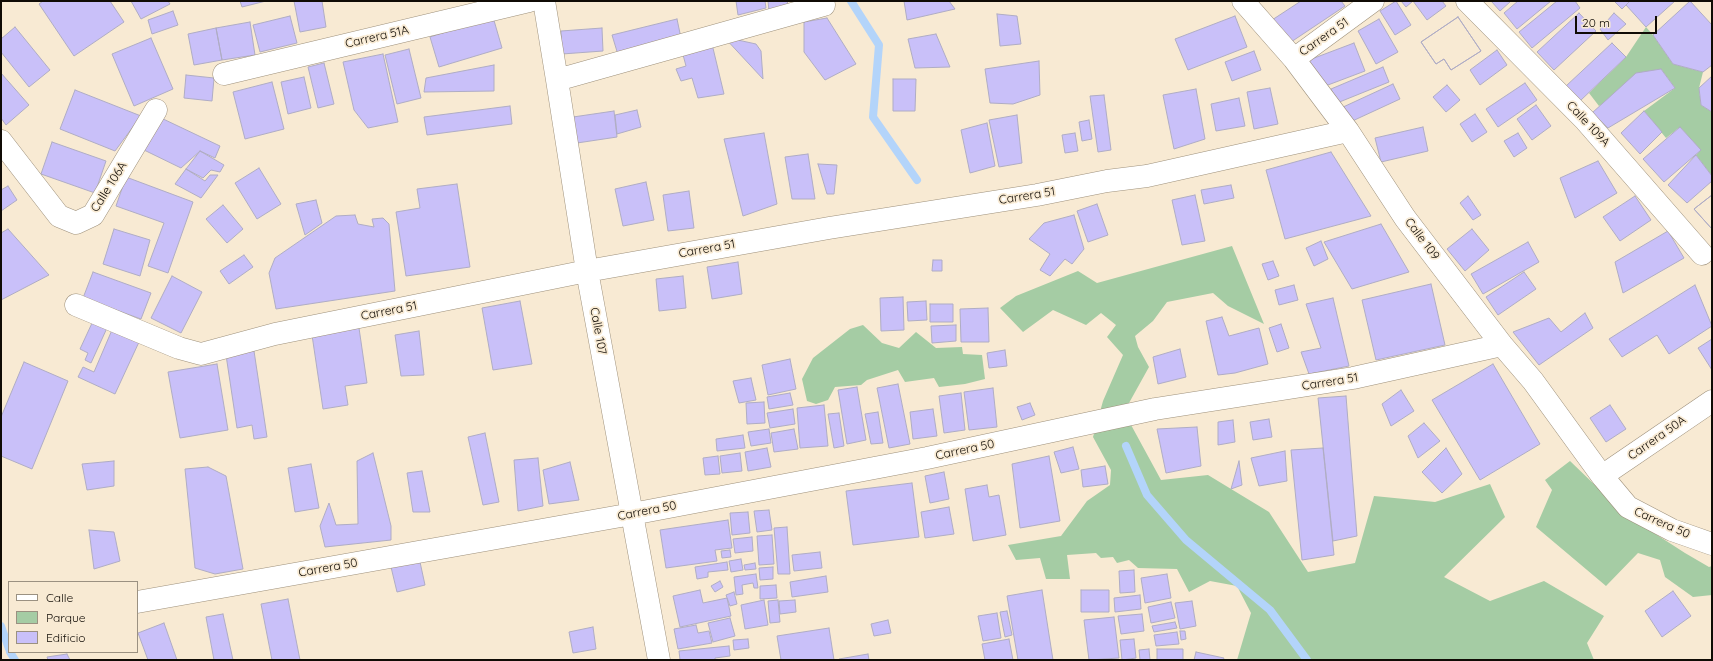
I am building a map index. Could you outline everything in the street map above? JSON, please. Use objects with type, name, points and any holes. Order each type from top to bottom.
[{"type":"street","name":"Carrera 51A","points":[[224,74],[529,1]]},
{"type":"street","name":"Calle 107","points":[[544,1],[587,271],[658,660]]},
{"type":"street","name":"Calle 109","points":[[1244,1],[1294,59],[1348,131],[1405,218],[1502,345],[1533,381],[1602,476]]},
{"type":"street","name":"Carrera 51","points":[[1294,59],[1373,1]]},
{"type":"street","name":"Calle 109A","points":[[1467,1],[1585,120],[1702,254]]},
{"type":"street","points":[[557,80],[824,5]]},
{"type":"street","name":"Calle 106A","points":[[1,141],[59,216],[76,223],[93,215],[156,110]]},
{"type":"street","name":"Carrera 51","points":[[76,305],[179,348],[201,354],[275,334],[587,271],[830,228],[1037,195],[1107,181],[1147,176],[1348,131]]},
{"type":"street","name":"Carrera 51","points":[[1155,409],[1353,378],[1502,345]]},
{"type":"street","name":"Carrera 50A","points":[[1602,476],[1712,400]]},
{"type":"street","name":"Carrera 50","points":[[138,602],[632,514],[927,458],[1155,409]]},
{"type":"street","name":"Carrera 50","points":[[1602,476],[1628,507],[1672,530],[1712,544]]},
{"type":"green space","points":[[1646,27],[1673,64],[1703,72],[1699,88],[1701,105],[1712,112],[1712,176],[1696,155],[1700,150],[1680,127],[1666,138],[1644,111],[1675,88],[1661,69],[1599,106],[1589,93],[1626,57]]},
{"type":"green space","points":[[1232,246],[1264,324],[1228,306],[1213,293],[1167,302],[1153,321],[1135,336],[1138,347],[1149,367],[1124,412],[1161,480],[1208,475],[1269,512],[1308,572],[1355,563],[1374,496],[1435,502],[1490,484],[1505,517],[1444,577],[1490,601],[1544,581],[1604,616],[1587,643],[1594,660],[1237,660],[1251,613],[1237,586],[1210,581],[1189,592],[1177,569],[1138,568],[1129,560],[1117,563],[1113,557],[1101,558],[1096,553],[1067,555],[1070,579],[1046,579],[1040,558],[1016,560],[1008,545],[1061,536],[1087,501],[1110,485],[1111,470],[1093,437],[1103,401],[1123,355],[1107,337],[1116,325],[1101,313],[1086,325],[1053,310],[1023,332],[1000,308],[1016,296],[1078,271],[1097,283]]},
{"type":"green space","points":[[863,325],[882,343],[899,348],[916,332],[936,348],[962,347],[963,354],[982,355],[985,379],[965,384],[939,387],[934,378],[905,382],[898,370],[867,380],[861,385],[835,387],[828,400],[816,404],[807,401],[802,379],[813,358],[850,329]]},
{"type":"green space","points":[[1570,461],[1626,515],[1685,553],[1709,567],[1712,566],[1712,595],[1693,597],[1665,577],[1660,560],[1638,553],[1606,586],[1536,527],[1552,490],[1545,480]]},
{"type":"building","points":[[43,1],[110,1],[124,22],[74,56],[39,4]]},
{"type":"building","points":[[131,1],[168,1],[170,4],[141,19]]},
{"type":"building","points":[[240,1],[266,1],[242,7]]},
{"type":"building","points":[[294,1],[322,1],[326,27],[300,32]]},
{"type":"building","points":[[736,1],[765,1],[766,8],[738,15]]},
{"type":"building","points":[[768,1],[787,1],[788,4],[769,11]]},
{"type":"building","points":[[904,1],[949,1],[955,9],[907,20]]},
{"type":"building","points":[[1301,1],[1341,1],[1345,6],[1288,44],[1272,20]]},
{"type":"building","points":[[1396,1],[1411,25],[1395,35],[1380,11]]},
{"type":"building","points":[[1401,1],[1413,1],[1406,7]]},
{"type":"building","points":[[1413,1],[1442,1],[1446,6],[1427,20]]},
{"type":"building","points":[[1491,1],[1511,1],[1500,11]]},
{"type":"building","points":[[1518,1],[1551,1],[1517,29],[1504,13]]},
{"type":"building","points":[[1557,1],[1575,1],[1580,8],[1532,48],[1519,32]]},
{"type":"building","points":[[1614,1],[1630,1],[1622,9]]},
{"type":"building","points":[[1630,1],[1675,1],[1646,27],[1626,5]]},
{"type":"building","points":[[1690,1],[1712,25],[1712,65],[1703,72],[1673,64],[1653,35]]},
{"type":"building","points":[[173,11],[178,25],[152,34],[148,20]]},
{"type":"building","points":[[1579,13],[1596,31],[1554,70],[1537,52]]},
{"type":"building","points":[[1614,13],[1626,24],[1608,40],[1600,29]]},
{"type":"building","points":[[997,14],[1017,16],[1021,44],[1000,46]]},
{"type":"building","points":[[290,16],[297,43],[260,52],[253,25]]},
{"type":"building","points":[[1235,16],[1247,47],[1188,70],[1175,39]]},
{"type":"building","points":[[493,17],[502,48],[439,67],[430,37]]},
{"type":"building","points":[[1458,17],[1481,51],[1451,70],[1444,59],[1436,64],[1421,42]]},
{"type":"building","points":[[1458,17],[1481,51],[1451,70],[1444,59],[1436,64],[1421,42]]},
{"type":"building","points":[[827,18],[856,64],[825,80],[804,52],[804,22]]},
{"type":"building","points":[[677,19],[681,38],[619,58],[612,35]]},
{"type":"building","points":[[1379,19],[1398,52],[1376,64],[1358,31]]},
{"type":"building","points":[[250,22],[255,55],[222,60],[216,28]]},
{"type":"building","points":[[15,27],[50,70],[29,87],[1,52],[1,39]]},
{"type":"building","points":[[216,28],[222,60],[194,65],[188,34]]},
{"type":"building","points":[[602,28],[603,51],[562,54],[561,31]]},
{"type":"building","points":[[936,34],[950,67],[915,68],[908,39]]},
{"type":"building","points":[[724,37],[756,44],[761,51],[763,79]]},
{"type":"building","points":[[151,38],[173,89],[134,106],[112,54]]},
{"type":"building","points":[[1354,43],[1365,71],[1320,88],[1309,60]]},
{"type":"building","points":[[1612,43],[1626,57],[1580,101],[1566,86]]},
{"type":"building","points":[[712,44],[724,94],[698,98],[692,78],[681,81],[676,69],[686,66],[682,51]]},
{"type":"building","points":[[409,49],[421,98],[397,104],[385,55]]},
{"type":"building","points":[[1497,50],[1507,65],[1480,85],[1470,70]]},
{"type":"building","points":[[1254,51],[1261,70],[1232,81],[1225,62]]},
{"type":"building","points":[[383,54],[398,122],[368,128],[354,110],[343,62]]},
{"type":"building","points":[[1039,61],[1040,95],[1013,104],[990,103],[985,69]]},
{"type":"building","points":[[324,63],[334,104],[318,108],[308,67]]},
{"type":"building","points":[[494,65],[494,91],[424,92],[426,78]]},
{"type":"building","points":[[1383,67],[1389,82],[1337,103],[1331,89]]},
{"type":"building","points":[[1661,69],[1675,88],[1608,128],[1592,113],[1636,73]]},
{"type":"building","points":[[1,73],[29,105],[6,125],[1,118]]},
{"type":"building","points":[[186,75],[214,78],[212,101],[184,98]]},
{"type":"building","points":[[1712,76],[1712,112],[1701,105],[1699,88]]},
{"type":"building","points":[[304,77],[311,108],[288,114],[281,82]]},
{"type":"building","points":[[893,79],[916,79],[915,111],[893,111]]},
{"type":"building","points":[[272,82],[284,129],[245,139],[233,92]]},
{"type":"building","points":[[1525,83],[1537,100],[1498,127],[1486,109]]},
{"type":"building","points":[[1393,84],[1400,99],[1348,123],[1341,108]]},
{"type":"building","points":[[1447,85],[1460,100],[1446,112],[1433,97]]},
{"type":"building","points":[[1270,88],[1278,124],[1254,129],[1247,92]]},
{"type":"building","points":[[1196,89],[1205,139],[1174,149],[1163,95]]},
{"type":"building","points":[[75,90],[141,116],[115,151],[60,129]]},
{"type":"building","points":[[1104,95],[1111,150],[1098,152],[1090,96]]},
{"type":"building","points":[[1239,98],[1245,126],[1216,131],[1211,104]]},
{"type":"building","points":[[1536,105],[1551,126],[1532,140],[1517,119]]},
{"type":"building","points":[[510,106],[512,124],[427,135],[424,117]]},
{"type":"building","points":[[637,110],[641,127],[617,134],[615,115]]},
{"type":"building","points":[[614,111],[617,137],[577,143],[573,117]]},
{"type":"building","points":[[1644,111],[1662,132],[1640,154],[1621,133]]},
{"type":"building","points":[[1475,114],[1487,132],[1472,142],[1460,124]]},
{"type":"building","points":[[1017,115],[1022,163],[999,167],[989,120]]},
{"type":"building","points":[[159,117],[220,146],[215,158],[200,151],[181,168],[144,150]]},
{"type":"building","points":[[1089,120],[1092,139],[1082,141],[1079,122]]},
{"type":"building","points":[[987,123],[995,166],[970,173],[961,130]]},
{"type":"building","points":[[1423,127],[1428,151],[1381,162],[1375,138]]},
{"type":"building","points":[[1680,127],[1701,150],[1664,182],[1643,159]]},
{"type":"building","points":[[764,133],[777,204],[743,216],[724,139]]},
{"type":"building","points":[[1075,133],[1078,151],[1065,153],[1062,135]]},
{"type":"building","points":[[1518,133],[1527,148],[1514,157],[1504,141]]},
{"type":"building","points":[[52,142],[106,161],[95,193],[41,174]]},
{"type":"building","points":[[200,151],[224,165],[220,172],[211,170],[203,178],[186,169]]},
{"type":"building","points":[[1331,152],[1371,216],[1285,239],[1266,170]]},
{"type":"building","points":[[808,154],[815,199],[792,199],[785,157]]},
{"type":"building","points":[[1696,155],[1712,176],[1712,181],[1687,203],[1668,185]]},
{"type":"building","points":[[1598,161],[1617,193],[1575,218],[1560,178]]},
{"type":"building","points":[[818,164],[837,165],[834,194],[827,194]]},
{"type":"building","points":[[259,168],[281,204],[257,219],[235,183]]},
{"type":"building","points":[[186,169],[205,181],[210,175],[218,175],[201,198],[175,184]]},
{"type":"building","points":[[126,177],[193,202],[168,273],[148,266],[164,223],[116,206]]},
{"type":"building","points":[[646,182],[654,220],[623,226],[615,189]]},
{"type":"building","points":[[457,184],[470,267],[406,276],[396,212],[420,208],[417,189]]},
{"type":"building","points":[[1231,185],[1234,198],[1204,204],[1201,190]]},
{"type":"building","points":[[8,186],[17,200],[1,211],[1,190]]},
{"type":"building","points":[[689,191],[694,228],[668,231],[663,195]]},
{"type":"building","points":[[1195,195],[1205,241],[1182,245],[1172,200]]},
{"type":"building","points":[[1712,195],[1712,229],[1694,209]]},
{"type":"building","points":[[1712,195],[1712,229],[1694,209]]},
{"type":"building","points":[[1468,196],[1481,215],[1473,220],[1460,203]]},
{"type":"building","points":[[1635,196],[1651,220],[1620,241],[1603,217]]},
{"type":"building","points":[[316,200],[322,223],[305,235],[296,204]]},
{"type":"building","points":[[1097,204],[1108,235],[1088,242],[1077,211]]},
{"type":"building","points":[[223,205],[243,229],[227,243],[206,219]]},
{"type":"building","points":[[355,215],[358,224],[374,227],[372,219],[383,218],[389,224],[395,291],[276,309],[269,273],[275,258],[336,216]]},
{"type":"building","points":[[1074,215],[1084,249],[1072,264],[1065,259],[1050,276],[1040,270],[1050,254],[1029,239],[1044,223]]},
{"type":"building","points":[[1381,224],[1409,272],[1352,289],[1324,242]]},
{"type":"building","points":[[8,229],[49,275],[1,300],[1,233]]},
{"type":"building","points":[[114,229],[150,240],[140,276],[103,264]]},
{"type":"building","points":[[1472,229],[1489,250],[1465,271],[1447,249]]},
{"type":"building","points":[[1668,231],[1684,258],[1623,293],[1615,262]]},
{"type":"building","points":[[1321,241],[1328,259],[1314,266],[1306,248]]},
{"type":"building","points":[[1528,242],[1539,262],[1483,294],[1471,274]]},
{"type":"building","points":[[244,255],[253,267],[229,284],[220,271]]},
{"type":"building","points":[[933,260],[942,260],[942,271],[932,271]]},
{"type":"building","points":[[1273,261],[1279,276],[1268,280],[1262,264]]},
{"type":"building","points":[[738,262],[742,294],[712,299],[707,267]]},
{"type":"building","points":[[93,272],[151,293],[141,319],[83,298]]},
{"type":"building","points":[[1524,272],[1536,289],[1498,315],[1486,297]]},
{"type":"building","points":[[172,276],[202,292],[181,333],[151,318]]},
{"type":"building","points":[[683,276],[686,308],[659,311],[656,279]]},
{"type":"building","points":[[1431,284],[1445,345],[1376,360],[1362,300]]},
{"type":"building","points":[[1294,285],[1298,300],[1279,305],[1275,290]]},
{"type":"building","points":[[1695,285],[1712,326],[1669,354],[1657,335],[1622,357],[1609,339]]},
{"type":"building","points":[[903,297],[904,330],[881,331],[880,298]]},
{"type":"building","points":[[1333,298],[1349,366],[1309,374],[1301,352],[1321,348],[1306,304]]},
{"type":"building","points":[[520,301],[532,364],[493,370],[482,308]]},
{"type":"building","points":[[926,301],[927,320],[908,321],[907,302]]},
{"type":"building","points":[[930,304],[953,304],[953,322],[930,322]]},
{"type":"building","points":[[988,308],[989,342],[961,342],[960,309]]},
{"type":"building","points":[[1585,313],[1593,328],[1539,365],[1513,332],[1549,318],[1561,332]]},
{"type":"building","points":[[1222,317],[1229,336],[1259,328],[1268,364],[1235,373],[1218,375],[1206,321]]},
{"type":"building","points":[[93,321],[107,328],[91,363],[85,360],[88,353],[80,349]]},
{"type":"building","points":[[1281,324],[1289,348],[1277,352],[1269,328]]},
{"type":"building","points":[[956,325],[956,341],[932,343],[931,326]]},
{"type":"building","points":[[359,328],[367,383],[345,386],[348,405],[323,409],[312,335]]},
{"type":"building","points":[[112,330],[139,342],[115,394],[78,377],[83,367],[94,372]]},
{"type":"building","points":[[419,331],[424,375],[401,376],[395,335]]},
{"type":"building","points":[[1712,339],[1712,370],[1698,348]]},
{"type":"building","points":[[1180,349],[1186,377],[1158,384],[1153,357]]},
{"type":"building","points":[[1005,350],[1007,366],[989,368],[987,353]]},
{"type":"building","points":[[254,351],[267,437],[254,439],[252,425],[237,428],[226,355]]},
{"type":"building","points":[[790,359],[796,389],[768,395],[762,365]]},
{"type":"building","points":[[24,362],[68,381],[32,469],[1,456],[1,417]]},
{"type":"building","points":[[217,364],[228,430],[180,438],[168,372]]},
{"type":"building","points":[[1493,364],[1540,444],[1480,480],[1432,400]]},
{"type":"building","points":[[751,378],[756,400],[739,403],[733,381]]},
{"type":"building","points":[[898,384],[910,444],[889,448],[877,388]]},
{"type":"building","points":[[857,387],[866,440],[847,444],[838,390]]},
{"type":"building","points":[[993,388],[997,427],[969,430],[964,392]]},
{"type":"building","points":[[1401,390],[1414,411],[1391,426],[1382,404]]},
{"type":"building","points":[[790,393],[793,405],[769,409],[767,397]]},
{"type":"building","points":[[961,393],[965,430],[944,433],[939,396]]},
{"type":"building","points":[[1346,396],[1357,536],[1333,541],[1318,398]]},
{"type":"building","points":[[764,402],[765,423],[747,424],[746,403]]},
{"type":"building","points":[[1030,403],[1035,415],[1022,420],[1017,407]]},
{"type":"building","points":[[824,405],[828,446],[800,448],[797,408]]},
{"type":"building","points":[[1610,405],[1626,429],[1606,442],[1590,418]]},
{"type":"building","points":[[793,409],[795,424],[770,428],[767,413]]},
{"type":"building","points":[[933,409],[937,436],[913,439],[910,412]]},
{"type":"building","points":[[878,412],[883,443],[871,444],[865,414]]},
{"type":"building","points":[[839,413],[844,446],[834,448],[828,414]]},
{"type":"building","points":[[1269,419],[1272,437],[1253,440],[1250,422]]},
{"type":"building","points":[[1233,420],[1235,442],[1218,445],[1218,422]]},
{"type":"building","points":[[1424,423],[1440,441],[1418,458],[1408,436]]},
{"type":"building","points":[[1197,427],[1201,466],[1166,473],[1157,429]]},
{"type":"building","points":[[769,429],[771,443],[751,446],[748,432]]},
{"type":"building","points":[[794,429],[798,449],[774,452],[771,433]]},
{"type":"building","points":[[485,433],[499,502],[483,505],[468,437]]},
{"type":"building","points":[[743,435],[745,448],[717,451],[716,439]]},
{"type":"building","points":[[1073,447],[1079,469],[1061,473],[1054,452]]},
{"type":"building","points":[[767,448],[771,467],[748,471],[745,452]]},
{"type":"building","points":[[1323,448],[1334,555],[1302,560],[1291,450]]},
{"type":"building","points":[[1446,448],[1462,474],[1442,493],[1422,472]]},
{"type":"building","points":[[1285,451],[1287,481],[1259,486],[1251,458]]},
{"type":"building","points":[[373,453],[391,526],[391,540],[325,547],[320,526],[329,503],[336,525],[358,524],[357,461]]},
{"type":"building","points":[[740,453],[742,471],[722,473],[720,456]]},
{"type":"building","points":[[718,456],[720,474],[705,475],[703,458]]},
{"type":"building","points":[[1049,456],[1060,521],[1020,528],[1012,464]]},
{"type":"building","points":[[538,458],[543,506],[518,511],[514,460]]},
{"type":"building","points":[[114,461],[114,486],[87,490],[82,464]]},
{"type":"building","points":[[1239,461],[1242,485],[1231,489]]},
{"type":"building","points":[[570,462],[579,500],[549,504],[543,470]]},
{"type":"building","points":[[311,464],[319,508],[295,512],[288,468]]},
{"type":"building","points":[[1105,466],[1108,484],[1083,487],[1081,470]]},
{"type":"building","points":[[208,467],[226,476],[243,569],[215,574],[195,568],[185,469]]},
{"type":"building","points":[[422,471],[430,512],[413,512],[407,473]]},
{"type":"building","points":[[944,472],[949,499],[930,503],[925,476]]},
{"type":"building","points":[[912,483],[919,537],[853,545],[846,491]]},
{"type":"building","points":[[987,485],[989,497],[999,495],[1006,535],[973,541],[965,489]]},
{"type":"building","points":[[949,507],[954,534],[925,538],[921,512]]},
{"type":"building","points":[[769,510],[772,530],[757,532],[754,511]]},
{"type":"building","points":[[748,512],[750,533],[732,535],[730,513]]},
{"type":"building","points":[[728,520],[732,548],[715,550],[717,561],[666,568],[660,530]]},
{"type":"building","points":[[787,527],[790,574],[778,574],[774,528]]},
{"type":"building","points":[[89,530],[114,532],[120,561],[94,569]]},
{"type":"building","points":[[772,535],[774,564],[759,565],[757,536]]},
{"type":"building","points":[[752,537],[753,551],[735,553],[733,539]]},
{"type":"building","points":[[730,550],[731,557],[722,558],[721,551]]},
{"type":"building","points":[[820,552],[822,568],[794,571],[792,555]]},
{"type":"building","points":[[741,559],[743,570],[731,572],[729,561]]},
{"type":"building","points":[[420,562],[425,585],[397,592],[391,567]]},
{"type":"building","points":[[727,562],[728,570],[708,572],[708,577],[697,579],[695,567]]},
{"type":"building","points":[[755,563],[756,569],[745,570],[744,565]]},
{"type":"building","points":[[773,567],[773,579],[760,580],[759,568]]},
{"type":"building","points":[[1134,570],[1135,592],[1120,593],[1119,571]]},
{"type":"building","points":[[756,574],[758,588],[754,588],[753,583],[742,585],[743,594],[736,595],[734,577]]},
{"type":"building","points":[[1167,574],[1171,598],[1145,603],[1141,578]]},
{"type":"building","points":[[826,576],[828,592],[792,597],[790,582]]},
{"type":"building","points":[[720,581],[723,587],[715,592],[711,586]]},
{"type":"building","points":[[776,585],[777,598],[760,599],[760,586]]},
{"type":"building","points":[[700,590],[703,603],[727,598],[731,616],[680,627],[673,596]]},
{"type":"building","points":[[1042,590],[1053,660],[1018,660],[1007,596]]},
{"type":"building","points":[[1081,590],[1109,590],[1109,612],[1081,612]]},
{"type":"building","points":[[1673,591],[1691,616],[1662,637],[1645,611]]},
{"type":"building","points":[[734,592],[737,604],[730,606],[726,595]]},
{"type":"building","points":[[1140,595],[1141,609],[1115,612],[1114,598]]},
{"type":"building","points":[[288,599],[300,660],[272,660],[261,604]]},
{"type":"building","points":[[764,600],[768,625],[745,629],[741,605]]},
{"type":"building","points":[[778,600],[780,622],[770,623],[768,601]]},
{"type":"building","points":[[795,600],[796,612],[780,614],[779,601]]},
{"type":"building","points":[[1192,601],[1196,626],[1180,629],[1175,603]]},
{"type":"building","points":[[1171,602],[1175,618],[1151,623],[1148,607]]},
{"type":"building","points":[[1007,611],[1012,635],[1005,637],[1000,612]]},
{"type":"building","points":[[997,613],[1001,638],[983,641],[978,616]]},
{"type":"building","points":[[223,614],[233,660],[214,660],[206,617]]},
{"type":"building","points":[[1142,614],[1144,631],[1121,634],[1118,616]]},
{"type":"building","points":[[1114,617],[1119,658],[1089,660],[1084,620]]},
{"type":"building","points":[[730,618],[735,636],[713,642],[708,623]]},
{"type":"building","points":[[888,620],[891,633],[874,636],[871,624]]},
{"type":"building","points":[[1175,622],[1177,628],[1154,632],[1152,626]]},
{"type":"building","points":[[164,623],[177,660],[148,660],[138,633]]},
{"type":"building","points":[[696,625],[698,633],[709,631],[712,643],[678,649],[674,629]]},
{"type":"building","points":[[593,627],[596,649],[573,653],[569,632]]},
{"type":"building","points":[[829,628],[834,660],[781,660],[777,636]]},
{"type":"building","points":[[1180,631],[1185,631],[1186,639],[1181,640]]},
{"type":"building","points":[[1177,632],[1179,644],[1156,646],[1154,635]]},
{"type":"building","points":[[748,639],[749,648],[734,650],[733,640]]},
{"type":"building","points":[[1009,639],[1013,660],[985,660],[982,644]]},
{"type":"building","points":[[1134,639],[1136,658],[1122,660],[1120,640]]},
{"type":"building","points":[[729,646],[730,656],[715,658],[715,660],[680,660],[679,651]]},
{"type":"building","points":[[1149,649],[1150,660],[1140,660],[1139,650]]},
{"type":"building","points":[[1157,649],[1183,649],[1183,660],[1157,660]]},
{"type":"building","points":[[1196,652],[1224,658],[1223,660],[1194,660]]},
{"type":"building","points":[[67,654],[70,660],[48,660],[47,657]]},
{"type":"building","points":[[868,654],[869,660],[839,660],[839,659]]},
{"type":"waterway","points":[[851,1],[879,45],[873,117],[917,180]]},
{"type":"waterway","points":[[1126,446],[1147,495],[1186,540],[1270,610],[1307,660]]},
{"type":"waterway","points":[[1,626],[8,646]]},
{"type":"waterway","points":[[11,653],[15,660]]}]
